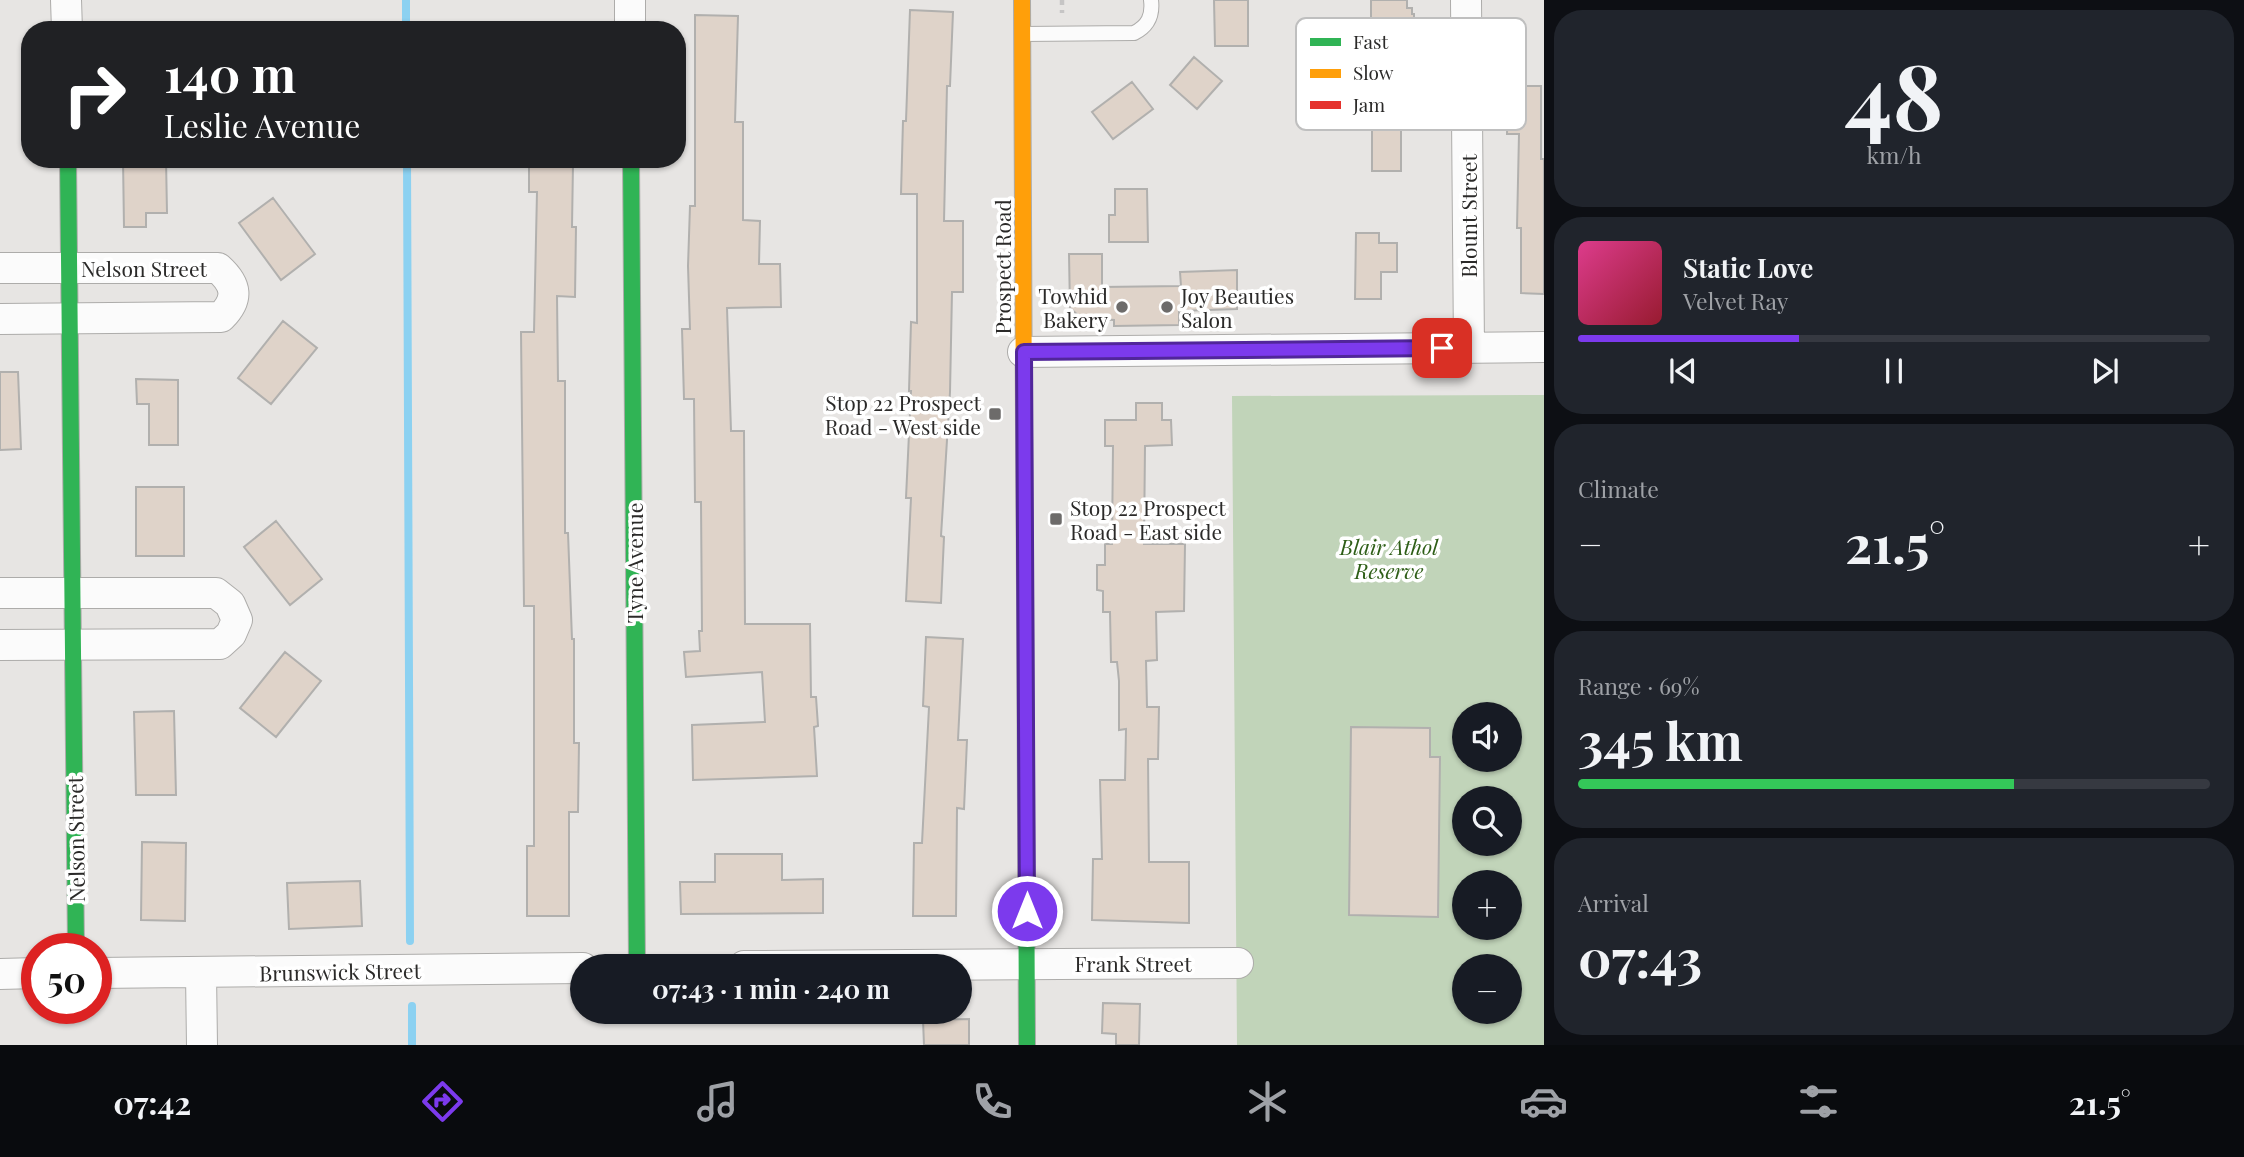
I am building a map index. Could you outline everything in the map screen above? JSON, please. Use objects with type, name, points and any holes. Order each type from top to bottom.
[{"type":"street","points":[[66,0],[67,21]]},
{"type":"street","points":[[630,0],[630,21]]},
{"type":"street","name":"Prospect Road","points":[[1022,0],[1027,1045]]},
{"type":"street","name":"Blount Street","points":[[1466,0],[1466,18]]},
{"type":"street","name":"Blount Street","points":[[1467,130],[1469,348]]},
{"type":"street","name":"Nelson Street","points":[[68,168],[76,933]]},
{"type":"street","name":"Tyne Avenue","points":[[631,168],[637,954]]},
{"type":"street","name":"Nelson Street","points":[[0,268],[218,268],[230,279],[234,294],[230,308],[221,317],[0,319]]},
{"type":"street","points":[[1024,352],[1544,347]]},
{"type":"street","points":[[0,593],[216,593],[230,604],[237,620],[231,634],[220,644],[0,645]]},
{"type":"street","points":[[972,964],[1027,963]]},
{"type":"street","name":"Frank Street","points":[[1027,963],[1238,963]]},
{"type":"street","name":"Brunswick Street","points":[[112,973],[570,968]]},
{"type":"street","points":[[0,974],[21,973]]},
{"type":"street","points":[[201,973],[202,1045]]},
{"type":"lane","points":[[1022,34],[1134,33],[1146,24],[1151,15],[1151,0]]},
{"type":"green space","name":"Blair Athol Reserve","points":[[1544,395],[1544,1045],[1237,1045],[1232,396]]},
{"type":"building","points":[[1214,0],[1248,0],[1248,46],[1215,46]]},
{"type":"building","points":[[1371,0],[1407,0],[1407,8],[1412,8],[1414,14],[1414,18],[1371,18]]},
{"type":"building","points":[[910,10],[953,12],[950,86],[947,86],[944,221],[963,221],[963,292],[952,292],[950,392],[941,536],[944,537],[941,603],[906,601],[911,498],[906,498],[911,322],[917,323],[917,194],[901,194]]},
{"type":"building","points":[[695,15],[738,16],[735,122],[743,122],[743,220],[760,221],[759,264],[780,264],[781,307],[727,308],[731,431],[744,431],[745,624],[810,624],[811,697],[816,697],[818,726],[814,727],[817,776],[693,780],[692,725],[765,722],[762,672],[686,677],[684,652],[700,651],[699,631],[702,631],[701,502],[695,502],[694,399],[684,399],[682,329],[690,329],[690,206],[695,206]]},
{"type":"building","points":[[1194,57],[1222,81],[1197,109],[1170,85]]},
{"type":"building","points":[[1132,82],[1153,109],[1113,139],[1092,112]]},
{"type":"building","points":[[1526,86],[1541,86],[1544,294],[1521,293],[1521,228],[1517,228],[1519,134],[1507,134],[1507,130],[1526,130]]},
{"type":"building","points":[[1372,130],[1401,130],[1401,171],[1372,171]]},
{"type":"building","points":[[123,168],[166,168],[167,213],[146,213],[146,227],[124,227]]},
{"type":"building","points":[[529,168],[573,168],[572,227],[576,227],[575,297],[557,296],[558,381],[565,381],[565,533],[568,533],[574,639],[574,743],[579,743],[578,812],[569,812],[569,916],[527,916],[527,846],[534,846],[534,606],[524,606],[521,332],[534,332],[537,192],[529,192]]},
{"type":"building","points":[[1115,189],[1147,189],[1148,242],[1109,242],[1109,215],[1115,215]]},
{"type":"building","points":[[273,198],[315,254],[281,280],[239,223]]},
{"type":"building","points":[[1356,233],[1379,233],[1379,243],[1397,243],[1397,272],[1381,272],[1381,299],[1355,299]]},
{"type":"building","points":[[1069,254],[1102,254],[1102,287],[1181,286],[1180,272],[1237,270],[1237,309],[1179,311],[1179,325],[1114,326],[1114,320],[1081,318],[1070,308]]},
{"type":"building","points":[[283,321],[317,348],[271,404],[238,378]]},
{"type":"building","points":[[0,372],[18,372],[21,449],[0,450]]},
{"type":"building","points":[[136,379],[178,380],[178,445],[149,445],[149,404],[137,404]]},
{"type":"building","points":[[1136,403],[1162,403],[1162,420],[1171,420],[1172,445],[1145,446],[1144,544],[1185,544],[1184,611],[1156,612],[1157,660],[1146,661],[1147,707],[1159,707],[1158,759],[1148,759],[1149,862],[1189,862],[1189,923],[1092,920],[1093,859],[1102,859],[1100,780],[1125,780],[1126,729],[1119,730],[1119,681],[1117,662],[1111,662],[1110,612],[1103,612],[1103,591],[1097,590],[1097,565],[1105,565],[1105,544],[1112,544],[1113,446],[1105,446],[1105,420],[1136,420]]},
{"type":"building","points":[[136,487],[184,487],[184,556],[136,556]]},
{"type":"building","points":[[276,521],[322,579],[290,605],[244,547]]},
{"type":"building","points":[[926,637],[963,639],[958,740],[967,740],[964,809],[957,808],[956,916],[913,916],[914,843],[922,843],[929,707],[923,706]]},
{"type":"building","points":[[285,652],[321,681],[276,737],[240,708]]},
{"type":"building","points":[[174,711],[176,795],[136,795],[134,712]]},
{"type":"building","points":[[1351,727],[1430,728],[1430,757],[1440,757],[1438,917],[1349,915]]},
{"type":"building","points":[[142,842],[186,843],[185,921],[141,920]]},
{"type":"building","points":[[715,854],[782,854],[782,880],[823,879],[823,913],[681,914],[680,882],[715,882]]},
{"type":"building","points":[[360,881],[362,926],[289,929],[287,883]]},
{"type":"building","points":[[1103,1003],[1140,1004],[1139,1045],[1116,1045],[1116,1034],[1102,1033]]},
{"type":"building","points":[[923,1024],[969,1024],[969,1045],[924,1045]]},
{"type":"waterway","points":[[406,0],[406,21]]},
{"type":"waterway","points":[[407,168],[410,941]]},
{"type":"waterway","points":[[412,1006],[412,1045]]},
{"type":"traffic: fast","points":[[68,168],[76,933]]},
{"type":"traffic: fast","points":[[631,168],[637,954]]},
{"type":"traffic: fast","points":[[1025,593],[1027,1045]]},
{"type":"traffic: slow","points":[[1022,0],[1024,427]]},
{"type":"traffic: jam","points":[[1024,427],[1025,593]]},
{"type":"place","name":"Towhid Bakery","points":[[1122,307]]},
{"type":"place","name":"Joy Beauties Salon","points":[[1167,307]]},
{"type":"place","name":"Stop 22 Prospect Road - West side","points":[[995,414]]},
{"type":"place","name":"Stop 22 Prospect Road - East side","points":[[1056,519]]},
{"type":"route","points":[[1027,911],[1024,352],[1442,348]]}]
